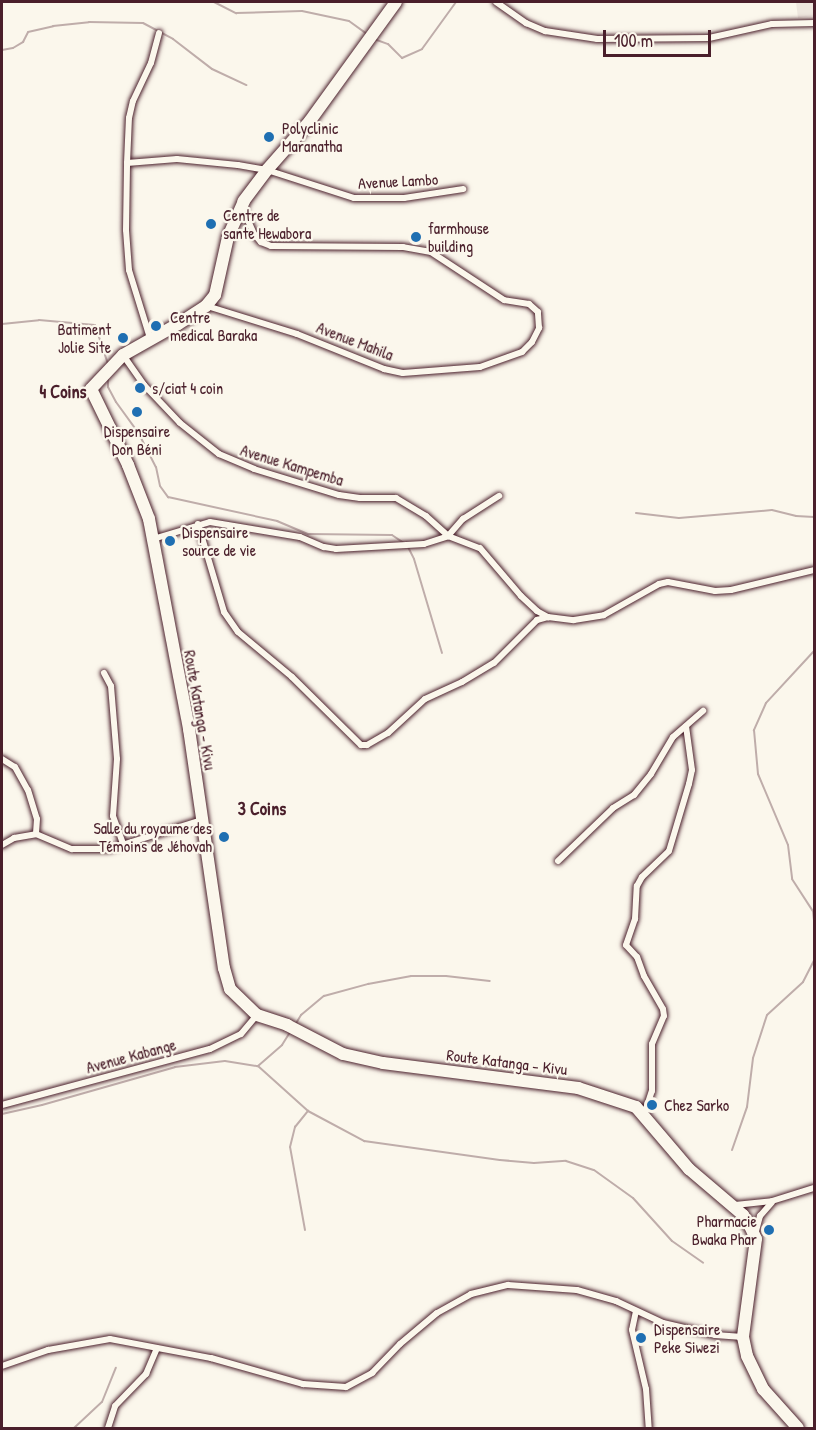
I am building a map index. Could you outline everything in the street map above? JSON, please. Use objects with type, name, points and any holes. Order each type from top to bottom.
[{"type":"highway","points":[[206,306],[215,295],[228,237],[242,206],[267,170],[310,121],[396,2]]},
{"type":"highway","name":"Route Katanga - Kivu","points":[[206,306],[123,355],[92,387],[92,393],[139,491],[153,540],[187,719],[224,968],[230,989],[257,1014],[287,1024],[343,1053],[360,1058],[578,1088],[622,1101],[644,1115],[682,1162],[743,1215],[756,1239]]},
{"type":"highway","points":[[756,1239],[743,1337],[747,1356],[764,1389],[798,1428]]},
{"type":"street","points":[[496,2],[526,23],[545,32],[597,39],[709,38],[772,24],[814,22]]},
{"type":"street","points":[[150,338],[129,270],[126,230],[127,163],[129,118],[133,100],[151,63],[159,33]]},
{"type":"street","name":"Avenue Lambo","points":[[127,163],[177,159],[209,160],[267,170],[354,198],[404,198],[463,189]]},
{"type":"street","name":"Avenue Mahila","points":[[206,306],[297,334],[384,369],[403,373],[480,367],[522,352],[532,342],[538,328],[538,312],[529,304],[504,300],[422,248],[271,246],[261,242],[254,234],[242,206]]},
{"type":"street","name":"Avenue Kampemba","points":[[123,355],[144,385],[173,416],[192,435],[219,454],[254,469],[339,495],[360,498],[396,498],[426,516],[448,536]]},
{"type":"street","points":[[153,540],[210,522],[300,537],[324,547],[336,549],[424,544],[448,536],[463,519],[499,496]]},
{"type":"street","points":[[198,524],[224,612],[238,632],[292,677],[362,745],[377,741],[388,733],[425,699],[478,674],[506,652],[537,620],[548,617],[574,620],[604,615],[659,584],[668,582],[715,591],[730,590],[814,570]]},
{"type":"street","points":[[448,536],[480,548],[521,596],[537,611],[548,617]]},
{"type":"street","points":[[104,673],[111,686],[117,759],[113,816],[123,844]]},
{"type":"street","points":[[558,861],[613,808],[633,795],[651,774],[673,737],[703,711]]},
{"type":"street","points":[[644,1115],[652,1091],[652,1044],[664,1016],[637,957],[626,945],[635,920],[637,886],[642,877],[669,851],[689,784],[692,770],[686,726]]},
{"type":"street","points":[[2,759],[15,768],[28,790],[37,819],[36,834]]},
{"type":"street","points":[[2,845],[14,838],[36,834],[72,849],[91,851],[123,844],[202,820]]},
{"type":"street","name":"Avenue Kabange","points":[[2,1105],[231,1041],[242,1034],[257,1014]]},
{"type":"street","points":[[731,1204],[772,1202],[814,1188]]},
{"type":"street","points":[[756,1239],[756,1226],[760,1216],[772,1202]]},
{"type":"street","points":[[2,1366],[28,1355],[102,1339],[124,1340],[211,1358],[303,1384],[346,1387],[363,1380],[437,1313],[471,1294],[490,1287],[529,1284],[561,1287],[616,1301],[663,1323],[743,1337]]},
{"type":"street","points":[[636,1311],[632,1330],[646,1389],[649,1428]]},
{"type":"street","points":[[108,1428],[115,1406],[146,1374],[157,1348]]},
{"type":"shaded area","points":[[796,2],[814,2],[814,16],[798,18]]},
{"type":"waterway","points":[[214,2],[236,13],[302,11],[349,21],[367,34]]},
{"type":"waterway","points":[[374,39],[388,44],[402,58],[422,49],[456,2]]},
{"type":"waterway","points":[[2,50],[13,48],[23,42],[28,32],[53,26],[89,22],[143,23],[173,39],[212,69],[246,85]]},
{"type":"waterway","points":[[2,324],[39,320],[95,325],[108,364]]},
{"type":"waterway","points":[[108,379],[108,387],[139,434],[156,467],[160,486],[168,497],[277,521],[308,534],[392,535],[404,543]]},
{"type":"waterway","points":[[636,513],[679,518],[772,510],[796,516],[814,517]]},
{"type":"waterway","points":[[408,547],[414,559],[442,653]]},
{"type":"waterway","points":[[814,651],[766,703],[754,730],[758,774],[788,845],[792,879],[813,911],[814,920]]},
{"type":"waterway","points":[[732,1150],[747,1107],[753,1058],[767,1015],[803,982],[814,960]]},
{"type":"waterway","points":[[295,1025],[301,1015],[324,996],[368,984],[411,976],[446,976],[490,981]]},
{"type":"waterway","points":[[258,1066],[282,1045],[290,1032]]},
{"type":"waterway","points":[[2,1114],[42,1105],[175,1067],[225,1061],[258,1066],[308,1111],[364,1141],[500,1160],[534,1163],[566,1161],[594,1170],[633,1198],[672,1241],[703,1263]]},
{"type":"waterway","points":[[305,1230],[290,1147],[295,1127],[308,1111]]},
{"type":"waterway","points":[[74,1428],[102,1402],[116,1368]]},
{"type":"place","name":"Polyclinic Maranatha","points":[[269,137]]},
{"type":"place","name":"Centre de sante Hewabora","points":[[211,224]]},
{"type":"place","name":"farmhouse building","points":[[416,237]]},
{"type":"place","name":"Centre medical Baraka","points":[[156,326]]},
{"type":"place","name":"Batiment Jolie Site","points":[[123,338]]},
{"type":"place","name":"s/ciat 4 coin","points":[[140,388]]},
{"type":"place","name":"Dispensaire Don Béni","points":[[137,412]]},
{"type":"place","name":"Dispensaire source de vie","points":[[170,541]]},
{"type":"place","name":"Salle du royaume des Témoins de Jéhovah","points":[[224,837]]},
{"type":"place","name":"Chez Sarko","points":[[652,1105]]},
{"type":"place","name":"Pharmacie Bwaka Phar","points":[[769,1230]]},
{"type":"place","name":"Dispensaire Peke Siwezi","points":[[641,1338]]},
{"type":"district","name":"4 Coins","points":[[63,392]]},
{"type":"district","name":"3 Coins","points":[[262,809]]}]
